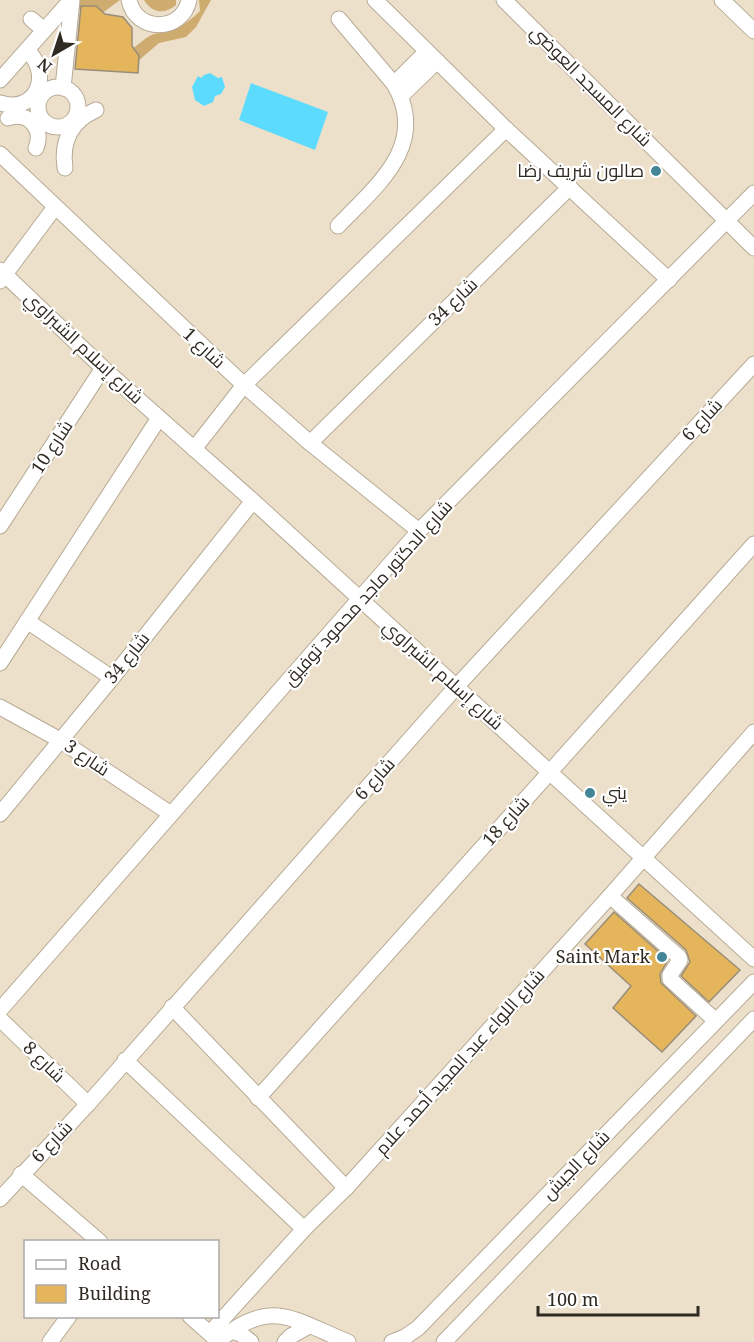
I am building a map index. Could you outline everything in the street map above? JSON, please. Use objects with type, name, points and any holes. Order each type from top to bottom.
[{"type":"street","points":[[0,80],[72,0]]},
{"type":"street","points":[[63,88],[72,0]]},
{"type":"street","points":[[129,0],[132,9],[140,19],[159,26],[177,20],[186,10],[189,0]]},
{"type":"street","points":[[375,0],[506,129],[669,280]]},
{"type":"street","name":"شارع المسجد العوضي","points":[[504,0],[754,248]]},
{"type":"street","points":[[518,13],[527,0]]},
{"type":"street","points":[[722,0],[754,31]]},
{"type":"street","points":[[31,19],[44,30]]},
{"type":"street","points":[[338,226],[390,170],[403,147],[406,122],[398,90],[339,19]]},
{"type":"street","points":[[27,50],[35,57],[40,68],[40,92],[36,118],[39,137],[36,148]]},
{"type":"street","points":[[398,90],[432,56]]},
{"type":"street","points":[[0,104],[19,105],[40,92],[52,89],[63,88],[72,93],[77,101],[78,111],[64,144],[65,168]]},
{"type":"street","points":[[8,118],[21,116],[36,118],[55,127],[65,126],[96,110]]},
{"type":"street","points":[[194,449],[244,386],[506,129]]},
{"type":"street","name":"شارع 1","points":[[0,154],[244,386],[419,531]]},
{"type":"street","name":"شارع 34","points":[[310,443],[570,187]]},
{"type":"street","name":"شارع الدكتور ماجد محمود توفيق","points":[[0,1010],[419,531],[754,193]]},
{"type":"street","points":[[1,275],[55,207]]},
{"type":"street","name":"شارع إسلام الشبراوي","points":[[1,275],[253,501],[754,959]]},
{"type":"street","name":"شارع 6","points":[[0,1199],[88,1104],[456,687],[754,364]]},
{"type":"street","name":"شارع 10","points":[[0,526],[103,368]]},
{"type":"street","points":[[0,663],[159,417]]},
{"type":"street","name":"شارع 34","points":[[0,814],[253,501]]},
{"type":"street","name":"شارع 18","points":[[258,1098],[754,544]]},
{"type":"street","points":[[27,621],[112,678]]},
{"type":"street","name":"شارع 3","points":[[0,707],[60,740],[171,814]]},
{"type":"street","name":"شارع اللواء عبد المجيد أحمد علام","points":[[215,1339],[304,1229],[346,1188],[610,896],[754,732]]},
{"type":"street","points":[[610,896],[679,957],[680,960],[670,975],[670,979],[716,1020]]},
{"type":"street","name":"شارع الجيش","points":[[392,1342],[418,1328],[754,982]]},
{"type":"street","points":[[172,1007],[346,1188]]},
{"type":"street","name":"شارع 8","points":[[0,1019],[88,1104]]},
{"type":"street","name":"شارع الجيش","points":[[444,1342],[754,1019]]},
{"type":"street","points":[[125,1060],[304,1229]]},
{"type":"street","points":[[21,1174],[98,1240]]},
{"type":"street","points":[[191,1318],[215,1339],[257,1317],[279,1314],[348,1342]]},
{"type":"street","points":[[50,1342],[68,1318]]},
{"type":"street","points":[[285,1342],[309,1326]]},
{"type":"street","points":[[231,1331],[241,1334],[250,1342]]},
{"type":"shaded area","points":[[75,0],[120,0],[101,14],[93,8],[78,9]]},
{"type":"shaded area","points":[[144,0],[176,0],[176,5],[167,10],[158,11],[151,8]]},
{"type":"shaded area","points":[[199,0],[211,0],[196,27],[186,37],[159,43],[138,61],[131,50],[151,35],[183,25],[200,11]]},
{"type":"water","points":[[210,73],[218,78],[222,77],[225,87],[221,94],[215,96],[213,102],[204,106],[195,100],[192,87],[198,76],[201,78]]},
{"type":"water","points":[[251,83],[328,112],[315,150],[239,120]]},
{"type":"building","points":[[81,6],[96,6],[105,14],[123,17],[132,28],[132,46],[139,56],[138,73],[75,69]]},
{"type":"building","points":[[639,884],[740,970],[709,1002],[681,976],[690,962],[686,950],[627,898]]},
{"type":"building","points":[[614,912],[668,960],[660,974],[661,983],[696,1016],[662,1052],[613,1008],[631,986],[585,944]]},
{"type":"place","name":"صالون شريف رضا","points":[[656,171]]},
{"type":"place","name":"يني","points":[[590,793]]},
{"type":"place","name":"Saint Mark","points":[[662,957]]}]
